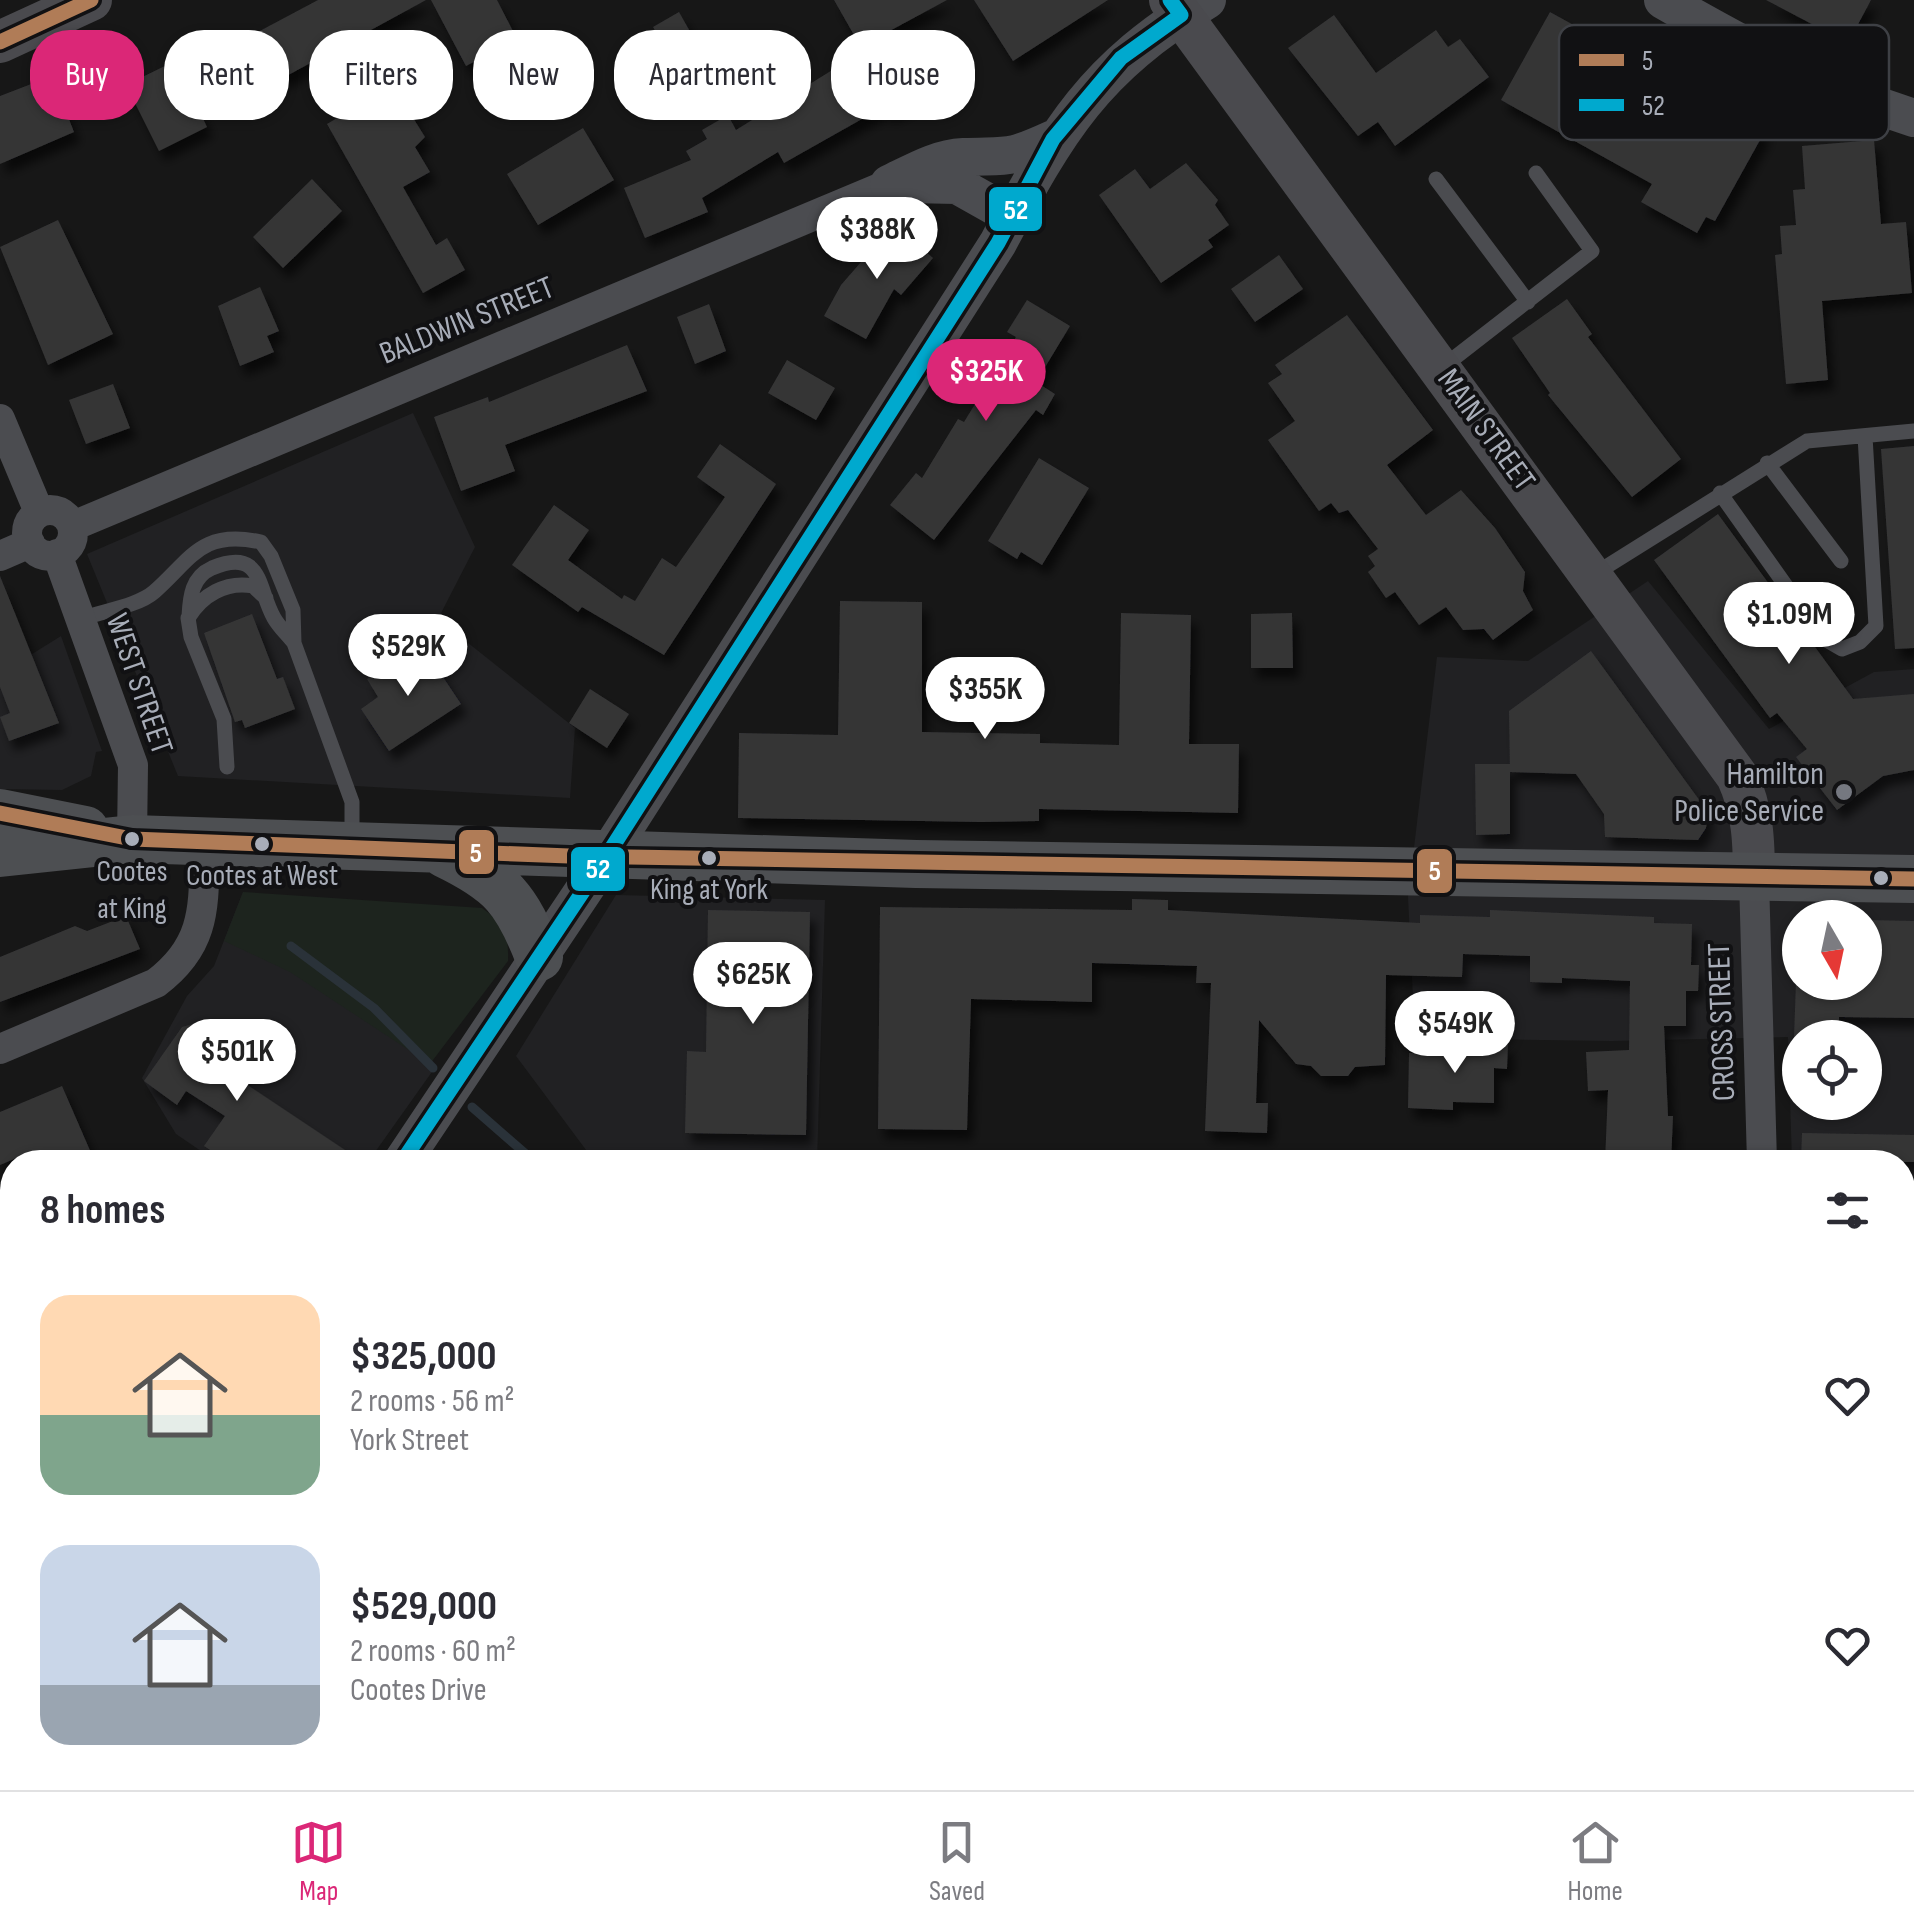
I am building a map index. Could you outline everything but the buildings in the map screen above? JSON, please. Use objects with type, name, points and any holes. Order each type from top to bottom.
[{"type":"main road","points":[[0,42],[91,0]]},
{"type":"main road","name":"MAIN STREET","points":[[1186,5],[1440,369],[1737,776],[1754,830],[1754,878]]},
{"type":"main road","points":[[0,813],[132,839]]},
{"type":"main road","points":[[0,852],[132,839],[606,857],[1914,880]]},
{"type":"main road","points":[[438,850],[503,888],[520,908],[539,957]]},
{"type":"street","points":[[1663,0],[1707,25]]},
{"type":"street","points":[[410,1150],[606,857],[1012,216],[1053,139],[1122,58],[1186,5]]},
{"type":"street","points":[[1889,110],[1914,118]]},
{"type":"street","points":[[890,184],[929,165],[962,157],[1013,158],[1053,139]]},
{"type":"street","points":[[890,184],[958,185],[1012,216]]},
{"type":"street","name":"BALDWIN STREET","points":[[72,526],[890,184]]},
{"type":"street","points":[[0,419],[40,512]]},
{"type":"street","points":[[0,556],[43,549],[71,544],[72,526],[56,510],[40,512],[28,526],[43,549]]},
{"type":"street","name":"WEST STREET","points":[[43,549],[80,619],[133,765],[132,839]]},
{"type":"street","points":[[0,1049],[156,984],[177,968],[191,952],[198,928],[205,842]]},
{"type":"street","name":"CROSS STREET","points":[[1754,878],[1762,1150]]},
{"type":"lane","points":[[1440,369],[1592,251],[1536,173]]},
{"type":"lane","points":[[1436,179],[1528,302]]},
{"type":"lane","points":[[1593,575],[1807,441],[1914,431]]},
{"type":"lane","points":[[1720,492],[1823,638],[1842,649],[1860,642],[1876,626],[1865,436]]},
{"type":"lane","points":[[1767,463],[1841,561]]},
{"type":"lane","points":[[80,619],[152,594],[180,561],[202,548],[230,540],[261,542],[271,556],[293,610],[294,643],[352,802],[352,847]]},
{"type":"lane","points":[[227,767],[224,720],[190,637],[188,618],[201,600],[223,588],[253,586],[266,598],[274,618],[294,643]]},
{"type":"shaded area","points":[[413,413],[475,547],[438,619],[575,728],[570,798],[178,776],[87,554]]},
{"type":"shaded area","points":[[1648,581],[1769,729],[1874,672],[1914,669],[1914,1150],[1792,1150],[1791,1120],[1882,1120],[1882,1020],[1782,1020],[1782,1037],[1611,1041],[1415,1038],[1408,897],[1437,657],[1528,661]]},
{"type":"shaded area","points":[[61,636],[102,751],[96,752],[91,776],[62,790],[0,789],[0,674]]},
{"type":"shaded area","points":[[243,892],[434,1069],[377,1150],[199,1150],[176,1134],[142,1078],[187,996],[214,966]]},
{"type":"shaded area","points":[[243,892],[482,908],[504,930],[508,961],[430,1064],[290,972],[224,941]]},
{"type":"shaded area","points":[[616,895],[825,900],[817,1150],[586,1150],[516,1056]]},
{"type":"waterway","points":[[291,946],[374,1008],[433,1068]]},
{"type":"waterway","points":[[472,1107],[521,1150]]},
{"type":"transit line","name":"5","points":[[0,42],[91,0]]},
{"type":"transit line","name":"52","points":[[410,1150],[606,857],[998,243],[1053,139],[1121,58],[1181,15],[1170,0]]},
{"type":"transit line","name":"5","points":[[0,813],[132,839],[569,856],[1914,879]]},
{"type":"place","name":"Hamilton Police Service","points":[[1844,792]]},
{"type":"place","name":"Cootes at King","points":[[132,839]]},
{"type":"place","name":"Cootes at West","points":[[262,844]]},
{"type":"place","name":"King at York","points":[[709,858]]}]
